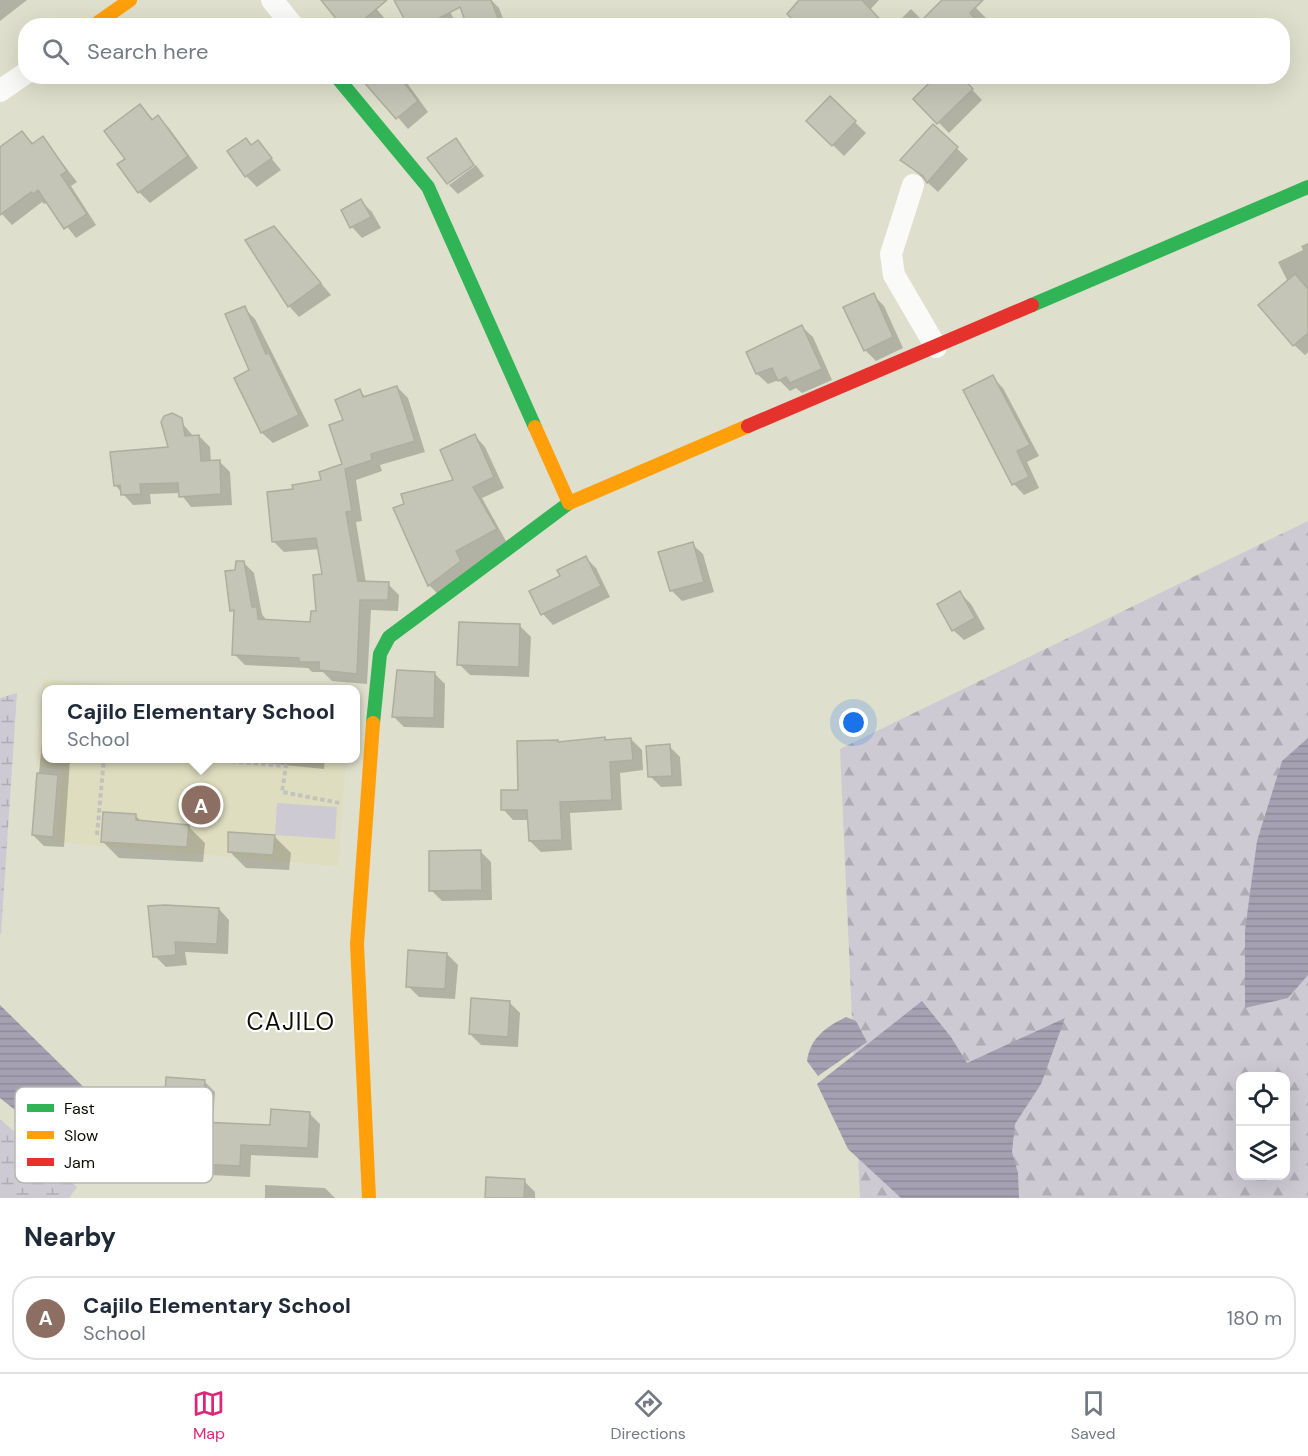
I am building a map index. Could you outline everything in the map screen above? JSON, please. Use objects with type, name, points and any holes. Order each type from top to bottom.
[{"type":"street","points":[[104,18],[130,0]]},
{"type":"street","points":[[272,0],[287,18]]},
{"type":"street","points":[[0,91],[18,79]]},
{"type":"street","points":[[343,84],[428,187],[569,503]]},
{"type":"street","points":[[913,185],[891,254],[894,275],[936,347]]},
{"type":"street","points":[[369,1198],[357,944],[364,807],[380,654],[389,637],[569,503],[1308,187]]},
{"type":"path","points":[[97,835],[104,763]]},
{"type":"path","points":[[247,763],[286,766],[282,792],[364,807]]},
{"type":"shaded area","points":[[43,679],[117,685],[43,685]]},
{"type":"shaded area","points":[[42,691],[42,763],[346,763],[338,866],[56,842],[62,769],[36,766]]},
{"type":"shaded area","points":[[1308,738],[1308,975],[1288,998],[1245,1008],[1245,930],[1257,841],[1282,761]]},
{"type":"shaded area","points":[[922,1001],[951,1037],[967,1063],[1065,1018],[1041,1084],[1015,1124],[1012,1152],[1018,1173],[1019,1198],[901,1198],[848,1149],[817,1084]]},
{"type":"shaded area","points":[[0,1005],[84,1087],[15,1087],[15,1110],[0,1098]]},
{"type":"shaded area","points":[[846,1017],[856,1021],[867,1042],[818,1076],[807,1061],[812,1046],[820,1034]]},
{"type":"green space","points":[[1308,521],[1308,1198],[860,1198],[840,749]]},
{"type":"green space","points":[[17,693],[1,934],[0,934],[0,698]]},
{"type":"green space","points":[[277,803],[337,807],[335,839],[275,835]]},
{"type":"green space","points":[[0,1119],[15,1132],[15,1183],[72,1183],[77,1187],[69,1198],[0,1198]]},
{"type":"building","points":[[321,0],[387,0],[366,18],[336,18]]},
{"type":"building","points":[[394,0],[491,0],[498,18],[464,18],[460,7],[440,18],[404,18]]},
{"type":"building","points":[[799,0],[862,0],[879,18],[791,18],[787,14]]},
{"type":"building","points":[[942,0],[983,0],[970,13],[975,18],[924,18]]},
{"type":"building","points":[[365,84],[405,84],[418,101],[396,119]]},
{"type":"building","points":[[928,84],[968,84],[973,89],[937,124],[913,99]]},
{"type":"building","points":[[830,96],[856,121],[832,146],[806,121]]},
{"type":"building","points":[[140,104],[152,120],[158,115],[188,156],[138,193],[117,164],[125,159],[104,131]]},
{"type":"building","points":[[933,124],[958,147],[927,183],[923,176],[900,160]]},
{"type":"building","points":[[22,131],[32,144],[43,136],[67,171],[61,175],[87,214],[64,229],[38,190],[33,194],[31,192],[0,215],[0,147]]},
{"type":"building","points":[[246,138],[251,145],[258,140],[272,158],[245,177],[227,151]]},
{"type":"building","points":[[456,138],[474,165],[447,184],[427,158]]},
{"type":"building","points":[[361,199],[371,217],[350,228],[341,210]]},
{"type":"building","points":[[274,226],[321,283],[288,307],[245,240]]},
{"type":"building","points":[[1295,274],[1308,289],[1308,333],[1293,346],[1258,305]]},
{"type":"building","points":[[874,293],[893,337],[864,351],[843,307]]},
{"type":"building","points":[[245,306],[266,354],[269,353],[299,415],[261,433],[234,378],[249,370],[225,314]]},
{"type":"building","points":[[802,325],[822,369],[790,383],[786,377],[778,381],[772,368],[756,374],[746,352]]},
{"type":"building","points":[[993,375],[1030,445],[1017,451],[1029,477],[1012,485],[963,390]]},
{"type":"building","points":[[397,386],[415,441],[371,454],[372,460],[345,469],[352,511],[346,512],[358,581],[389,582],[388,600],[360,600],[357,674],[319,670],[319,662],[299,662],[299,658],[232,655],[234,610],[230,611],[225,571],[235,570],[236,561],[244,561],[252,607],[257,607],[258,619],[310,622],[311,611],[316,611],[313,575],[322,574],[316,538],[272,542],[267,492],[293,489],[292,485],[321,480],[319,472],[342,464],[329,425],[343,420],[335,400],[360,389],[363,397]]},
{"type":"building","points":[[172,413],[182,418],[185,436],[199,435],[201,461],[220,460],[221,494],[179,497],[178,483],[140,484],[141,494],[121,495],[120,485],[114,486],[110,452],[168,447],[161,422],[164,416]]},
{"type":"building","points":[[475,434],[494,477],[473,487],[497,529],[456,551],[461,561],[428,586],[393,508],[404,504],[401,494],[453,480],[440,450]]},
{"type":"building","points":[[693,542],[704,582],[670,591],[658,552]]},
{"type":"building","points":[[586,556],[601,586],[541,615],[529,591],[560,576],[557,570]]},
{"type":"building","points":[[960,591],[975,618],[952,631],[937,604]]},
{"type":"building","points":[[459,622],[520,624],[519,667],[457,665]]},
{"type":"building","points":[[397,670],[435,672],[434,718],[392,717]]},
{"type":"building","points":[[605,737],[605,740],[631,738],[633,760],[610,762],[612,800],[560,802],[562,840],[529,841],[527,810],[501,810],[501,790],[518,790],[517,741],[558,740],[558,742]]},
{"type":"building","points":[[670,744],[672,776],[648,777],[646,746]]},
{"type":"building","points":[[37,773],[58,775],[53,837],[32,835]]},
{"type":"building","points":[[103,812],[136,814],[136,820],[189,825],[187,847],[101,842]]},
{"type":"building","points":[[228,832],[275,835],[273,855],[228,852]]},
{"type":"building","points":[[481,850],[482,890],[429,891],[429,851]]},
{"type":"building","points":[[148,906],[219,908],[217,944],[175,942],[176,955],[153,957]]},
{"type":"building","points":[[408,950],[447,953],[445,989],[406,987]]},
{"type":"building","points":[[471,998],[510,1001],[508,1037],[469,1034]]},
{"type":"building","points":[[166,1077],[205,1080],[204,1087],[165,1087]]},
{"type":"building","points":[[271,1109],[310,1112],[308,1148],[241,1145],[240,1166],[213,1165],[213,1122],[270,1125]]},
{"type":"building","points":[[486,1177],[525,1179],[524,1198],[485,1198]]},
{"type":"traffic: fast","points":[[343,84],[428,187],[535,427]]},
{"type":"traffic: fast","points":[[1032,305],[1308,187]]},
{"type":"traffic: fast","points":[[373,723],[380,654],[389,637],[569,503]]},
{"type":"traffic: slow","points":[[104,18],[130,0]]},
{"type":"traffic: slow","points":[[535,427],[569,503],[748,426]]},
{"type":"traffic: slow","points":[[369,1198],[357,944],[373,723]]},
{"type":"traffic: jam","points":[[748,426],[1032,305]]},
{"type":"place","name":"Cajilo Elementary School","points":[[201,805]]},
{"type":"district","name":"CAJILO","points":[[291,1022]]}]
